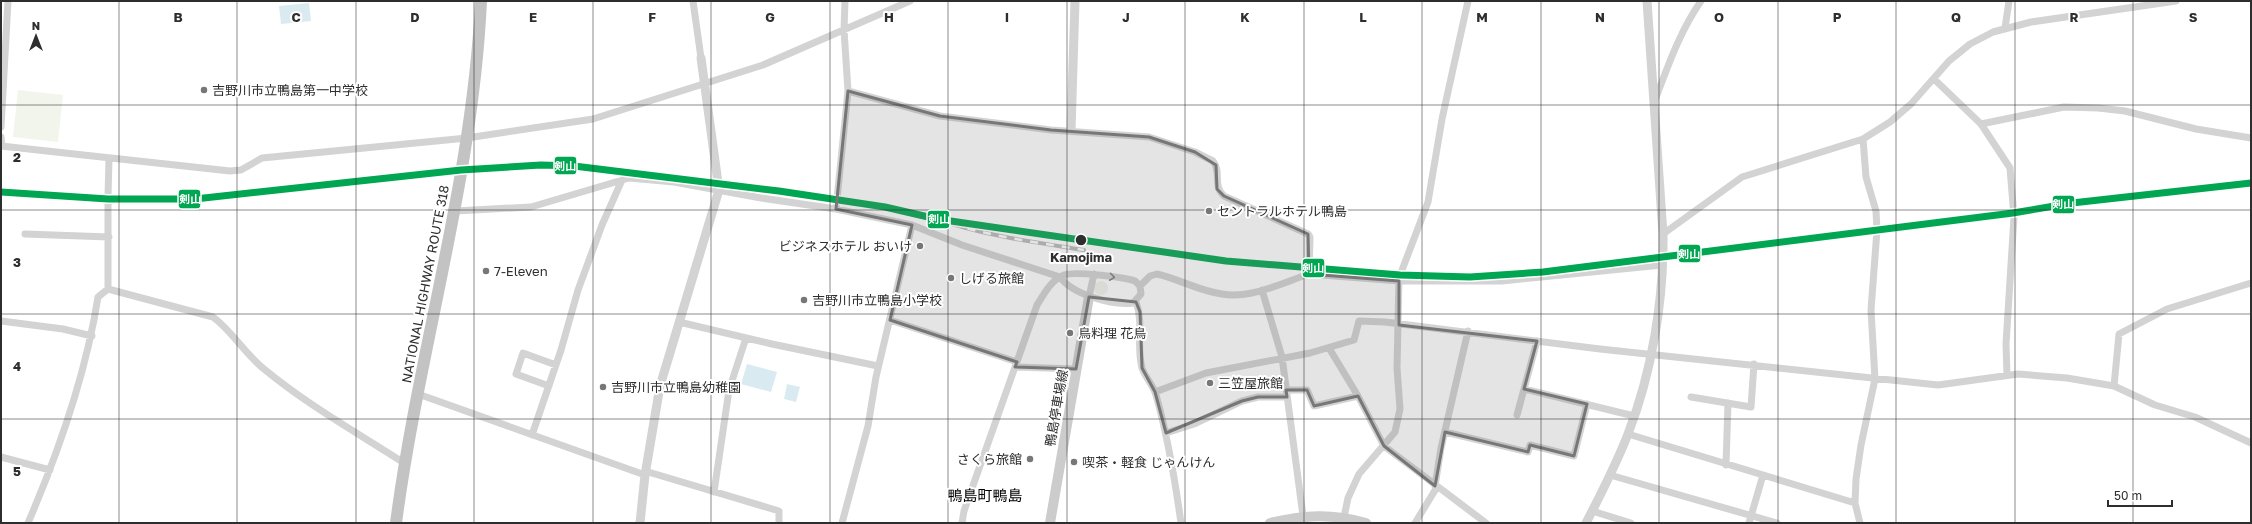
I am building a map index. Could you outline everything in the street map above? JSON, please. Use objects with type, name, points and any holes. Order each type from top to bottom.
[{"type":"highway","name":"NATIONAL HIGHWAY ROUTE 318","points":[[396,523],[404,463],[455,210],[467,138],[478,54],[481,1]]},
{"type":"main road","name":"鴨島停車場線","points":[[1050,523],[1089,297]]},
{"type":"main road","points":[[1270,523],[1298,519],[1344,517],[1366,523]]},
{"type":"street","points":[[1,127],[3,43],[8,1]]},
{"type":"street","points":[[640,523],[645,473],[660,386],[719,190],[693,1]]},
{"type":"street","points":[[836,209],[848,91],[844,30],[845,1]]},
{"type":"street","points":[[1,136],[1,146],[109,159],[230,171],[241,170],[262,158],[467,138],[593,119],[764,65],[910,1]]},
{"type":"street","points":[[1071,130],[1075,1]]},
{"type":"street","points":[[1344,517],[1348,498],[1359,474],[1370,459],[1384,446],[1395,432],[1400,409],[1397,368],[1399,281],[1428,202],[1442,119],[1468,1]]},
{"type":"street","points":[[1586,523],[1610,475],[1628,434],[1634,416],[1651,354],[1662,265],[1663,234],[1647,1]]},
{"type":"street","points":[[1654,102],[1674,50],[1690,17],[1700,1]]},
{"type":"street","points":[[2005,28],[2008,1]]},
{"type":"street","points":[[1663,234],[1742,177],[1863,139],[1890,122],[1906,108],[1949,61],[1970,44],[2005,28],[2031,22],[2176,1]]},
{"type":"street","points":[[1934,78],[1981,124],[2010,168],[2014,217],[2006,322],[2007,375]]},
{"type":"street","points":[[848,91],[940,116],[1051,130],[1071,130],[1149,137],[1210,158],[1216,165],[1217,188],[1224,196],[1308,234],[1310,237],[1308,274]]},
{"type":"street","points":[[1981,124],[2064,107],[2098,108],[2125,112],[2196,129],[2251,138]]},
{"type":"street","points":[[1860,523],[1855,503],[1861,445],[1876,379],[1871,310],[1877,230],[1876,211],[1866,177],[1863,139]]},
{"type":"street","points":[[108,289],[109,159]]},
{"type":"street","points":[[455,210],[531,207],[629,178],[674,182],[836,209],[912,226],[962,245],[1060,277],[1064,282],[1089,297],[1129,304],[1136,302],[1141,294],[1140,286],[1132,280],[1094,274],[1065,274],[1060,277],[1050,285],[1037,305],[964,511],[962,523]]},
{"type":"street","points":[[532,435],[556,365],[578,290],[602,225],[622,180]]},
{"type":"street","points":[[842,523],[868,426],[878,366],[912,226]]},
{"type":"street","points":[[24,234],[109,237]]},
{"type":"street","points":[[1140,286],[1150,276],[1157,274],[1222,294],[1240,294],[1262,290],[1308,274],[1399,281],[1502,281],[1662,265]]},
{"type":"street","points":[[1089,297],[1094,274]]},
{"type":"street","points":[[2114,386],[2119,334],[2167,309],[2251,283]]},
{"type":"street","points":[[28,523],[50,470],[92,336],[98,297],[108,289]]},
{"type":"street","points":[[108,289],[213,317],[222,323],[246,353],[275,378],[318,410],[404,463]]},
{"type":"street","points":[[1262,290],[1282,357],[1287,393],[1298,519]]},
{"type":"street","points":[[1136,302],[1140,312],[1140,351],[1142,368],[1155,392],[1166,433],[1181,523]]},
{"type":"street","points":[[890,320],[1016,364],[1076,369]]},
{"type":"street","points":[[1,321],[63,330],[92,336]]},
{"type":"street","points":[[1155,392],[1206,373],[1329,348],[1354,340],[1359,321],[1385,322],[1399,325],[1651,354],[1938,385],[2007,375],[2067,378],[2114,386],[2155,405],[2195,418],[2251,444]]},
{"type":"street","points":[[679,322],[878,366]]},
{"type":"street","points":[[1415,523],[1436,486],[1445,432],[1468,332]]},
{"type":"street","points":[[714,492],[729,390],[746,338]]},
{"type":"street","points":[[1517,415],[1537,341]]},
{"type":"street","points":[[1329,348],[1358,396],[1384,446],[1486,523]]},
{"type":"street","points":[[548,386],[516,374],[523,353],[556,365]]},
{"type":"street","points":[[1691,397],[1751,407],[1754,364]]},
{"type":"street","points":[[1524,389],[1634,416]]},
{"type":"street","points":[[1166,433],[1194,424],[1242,401],[1258,397],[1308,390],[1314,406],[1358,396]]},
{"type":"street","points":[[418,394],[532,435],[645,473],[779,511],[779,523]]},
{"type":"street","points":[[1726,465],[1728,403]]},
{"type":"street","points":[[1445,432],[1528,452],[1530,445],[1574,456],[1587,404]]},
{"type":"street","points":[[1628,434],[1855,503]]},
{"type":"street","points":[[1,457],[50,470]]},
{"type":"street","points":[[1610,475],[1777,523]]},
{"type":"street","points":[[1749,523],[1763,475]]},
{"type":"street","points":[[1592,511],[1631,523]]},
{"type":"highlighted area","points":[[848,91],[940,116],[1051,130],[1149,137],[1195,152],[1216,165],[1217,189],[1224,196],[1308,234],[1309,274],[1399,281],[1399,325],[1537,341],[1524,389],[1587,404],[1574,456],[1530,445],[1528,452],[1445,432],[1435,486],[1384,446],[1358,396],[1314,406],[1307,390],[1286,390],[1287,397],[1258,397],[1242,401],[1166,433],[1155,392],[1142,368],[1140,312],[1136,302],[1089,297],[1076,369],[1015,367],[1017,362],[890,320],[912,225],[836,209]]},
{"type":"shaded area","points":[[309,3],[311,21],[281,24],[279,6]]},
{"type":"shaded area","points":[[18,90],[63,95],[58,142],[13,137]]},
{"type":"shaded area","points":[[1098,281],[1104,281],[1108,285],[1108,291],[1104,295],[1098,295],[1094,291],[1094,285]]},
{"type":"shaded area","points":[[747,364],[777,372],[771,392],[741,384]]},
{"type":"shaded area","points":[[787,384],[800,387],[796,402],[784,399]]},
{"type":"railway","points":[[937,219],[991,234],[1084,250]]},
{"type":"transit line","name":"剣山","points":[[1,192],[108,199],[195,199],[461,170],[541,165],[574,166],[779,191],[885,207],[937,219],[1226,261],[1400,275],[1470,277],[1543,272],[2013,213],[2072,203],[2251,183]]},
{"type":"place","name":"吉野川市立鴨島第一中学校","points":[[204,90]]},
{"type":"place","name":"セントラルホテル鴨島","points":[[1209,211]]},
{"type":"place","name":"Kamojima","points":[[1081,240]]},
{"type":"place","name":"ビジネスホテル おいけ","points":[[920,246]]},
{"type":"place","name":"7-Eleven","points":[[486,271]]},
{"type":"place","name":"しげる旅館","points":[[951,278]]},
{"type":"place","name":"吉野川市立鴨島小学校","points":[[804,300]]},
{"type":"place","name":"鳥料理 花鳥","points":[[1070,333]]},
{"type":"place","name":"三笠屋旅館","points":[[1210,383]]},
{"type":"place","name":"吉野川市立鴨島幼稚園","points":[[603,387]]},
{"type":"place","name":"さくら旅館","points":[[1030,459]]},
{"type":"place","name":"喫茶・軽食 じゃんけん","points":[[1074,462]]},
{"type":"district","name":"鴨島町鴨島","points":[[985,496]]}]
